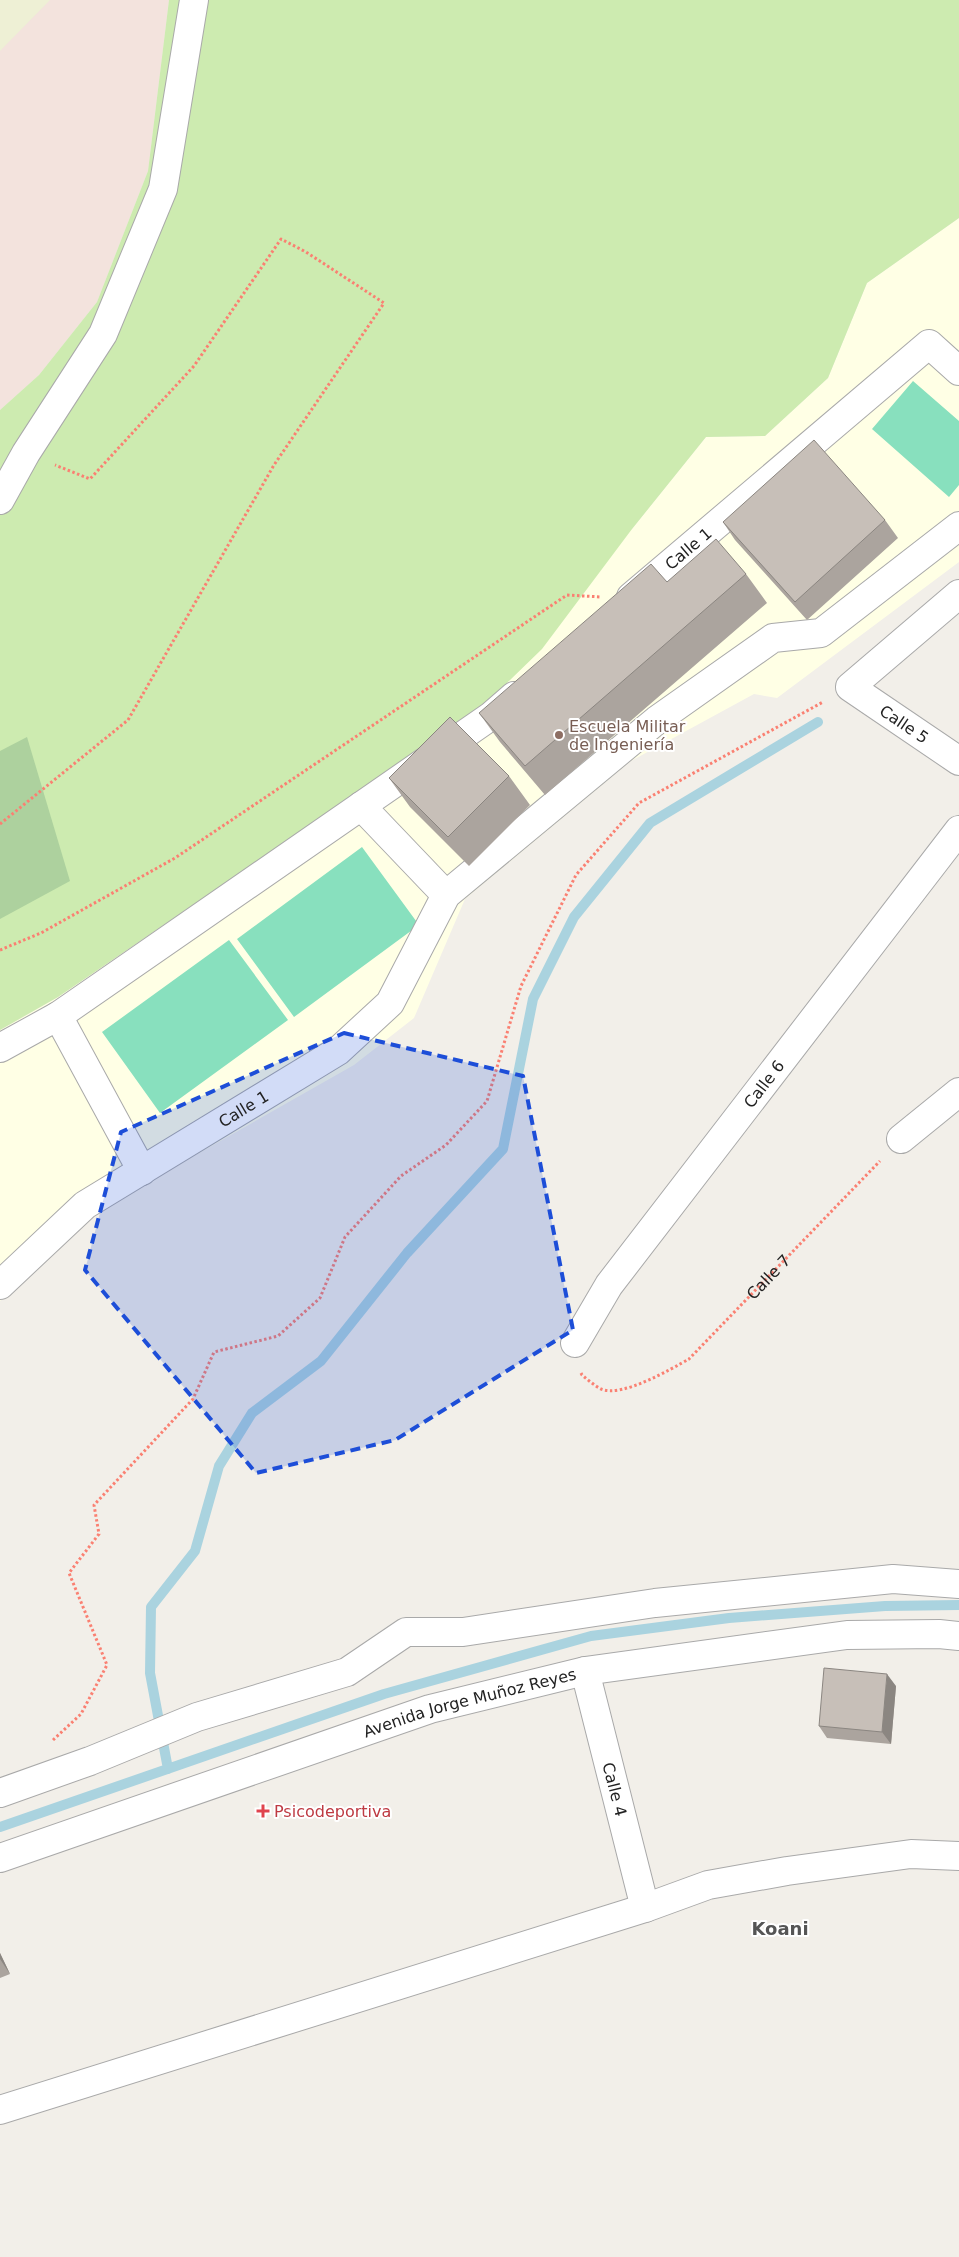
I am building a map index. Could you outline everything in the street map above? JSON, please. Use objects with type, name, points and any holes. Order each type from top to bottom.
[{"type":"street","points":[[0,500],[26,453],[103,334],[163,189],[194,0]]},
{"type":"street","name":"Calle 1","points":[[621,605],[929,344],[959,371]]},
{"type":"street","name":"Calle 1","points":[[0,1285],[85,1205],[338,1051],[390,1003],[446,895],[656,720],[773,638],[821,633],[959,526]]},
{"type":"street","points":[[850,687],[959,594]]},
{"type":"street","points":[[0,1048],[58,1016],[491,716],[534,679]]},
{"type":"street","name":"Calle 5","points":[[850,687],[959,761]]},
{"type":"street","points":[[361,806],[446,895]]},
{"type":"street","name":"Calle 6","points":[[575,1343],[609,1285],[959,830]]},
{"type":"street","points":[[58,1016],[142,1171]]},
{"type":"street","points":[[901,1139],[959,1092]]},
{"type":"street","points":[[0,1793],[90,1761],[197,1717],[347,1672],[406,1632],[463,1632],[655,1603],[893,1579],[959,1584]]},
{"type":"street","name":"Avenida Jorge Muñoz Reyes","points":[[0,1858],[430,1708],[584,1671],[847,1635],[939,1634],[959,1636]]},
{"type":"street","name":"Calle 4","points":[[584,1671],[645,1908]]},
{"type":"street","points":[[0,2110],[645,1908],[708,1885],[787,1871],[911,1854],[959,1856]]},
{"type":"path","points":[[0,824],[128,720],[274,465],[384,303],[306,252],[281,239],[194,366],[90,479],[26,453]]},
{"type":"path","points":[[0,950],[41,933],[175,858],[567,595],[621,605]]},
{"type":"path","points":[[49,1743],[81,1714],[107,1665],[69,1573],[99,1534],[94,1505],[193,1399],[214,1352],[278,1336],[320,1298],[345,1237],[401,1176],[446,1145],[487,1101],[521,986],[576,875],[639,803],[850,687]]},
{"type":"path","name":"Calle 7","points":[[575,1343],[582,1375],[602,1390],[628,1388],[660,1376],[689,1359],[901,1139]]},
{"type":"highlighted area","points":[[344,1033],[523,1076],[573,1330],[395,1440],[256,1473],[85,1270],[121,1132]]},
{"type":"shaded area","points":[[0,0],[169,0],[148,171],[97,302],[39,375],[0,410]]},
{"type":"shaded area","points":[[0,0],[50,0],[0,51]]},
{"type":"shaded area","name":"Escuela Militar de Ingeniería","points":[[959,218],[959,562],[777,698],[754,694],[631,761],[465,899],[414,1018],[354,1065],[92,1214],[0,1301],[0,1030],[58,997],[317,819],[632,529],[706,437],[765,436],[828,378],[867,283]]},
{"type":"green space","points":[[169,0],[959,0],[959,218],[867,283],[828,378],[765,436],[706,437],[632,529],[542,649],[479,710],[58,997],[0,1030],[0,410],[39,375],[97,302],[148,171]]},
{"type":"green space","points":[[913,381],[959,421],[959,485],[949,497],[872,429]]},
{"type":"green space","points":[[27,737],[70,881],[0,919],[0,751]]},
{"type":"green space","points":[[362,847],[419,925],[294,1017],[237,939]]},
{"type":"green space","points":[[229,940],[288,1020],[160,1113],[102,1032]]},
{"type":"building","points":[[814,440],[885,520],[795,602],[723,522]]},
{"type":"building","points":[[716,539],[746,574],[525,766],[479,713],[651,564],[667,582]]},
{"type":"building","points":[[450,717],[509,776],[448,837],[389,778]]},
{"type":"building","points":[[824,1668],[887,1674],[882,1732],[819,1726]]},
{"type":"waterway","points":[[168,1769],[150,1673],[151,1607],[195,1551],[219,1466],[252,1413],[321,1361],[407,1253],[503,1149],[533,999],[574,917],[650,823],[818,722]]},
{"type":"waterway","points":[[0,1827],[384,1694],[591,1636],[729,1618],[885,1606],[959,1605]]},
{"type":"place","name":"Escuela Militar de Ingeniería","points":[[559,735]]},
{"type":"place","name":"Psicodeportiva","points":[[263,1811]]},
{"type":"district","name":"Koani","points":[[780,1928]]}]
